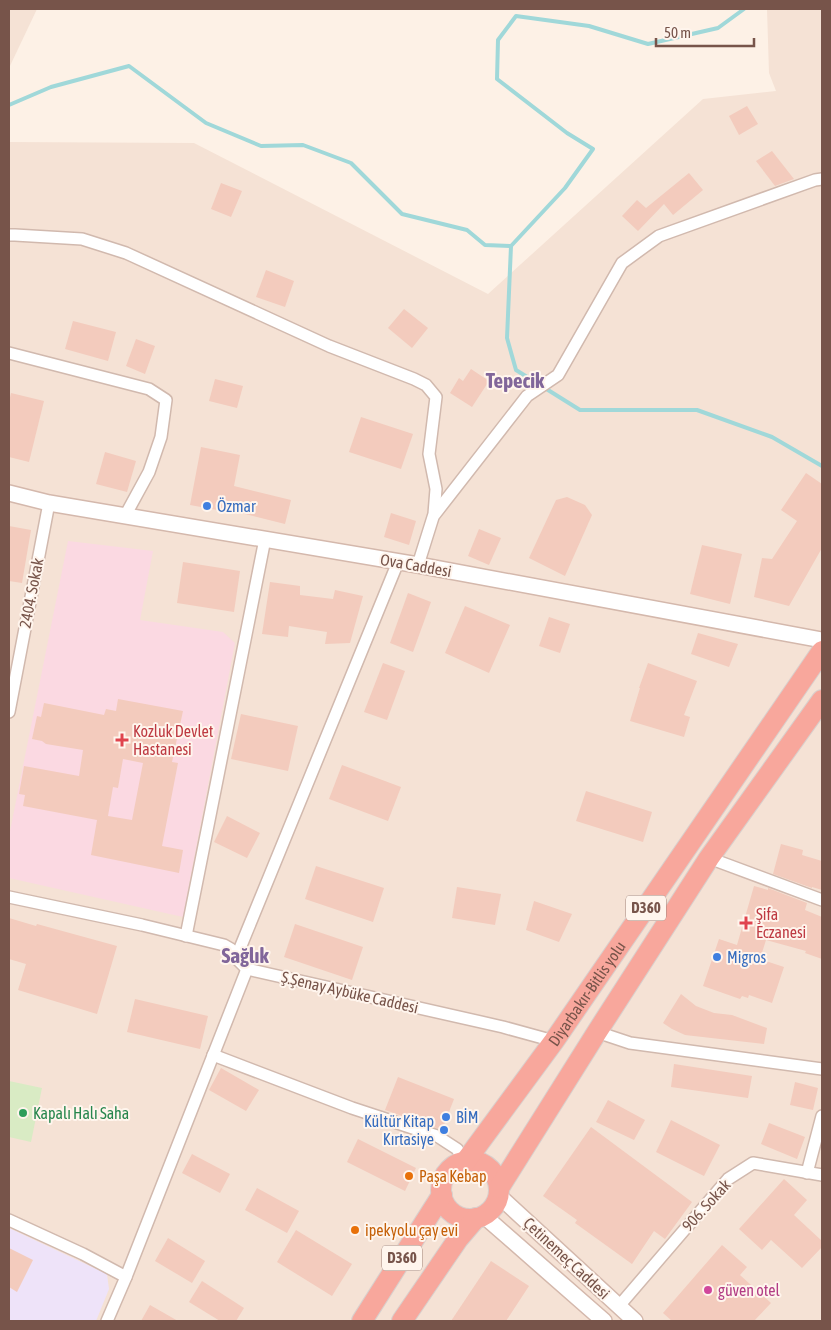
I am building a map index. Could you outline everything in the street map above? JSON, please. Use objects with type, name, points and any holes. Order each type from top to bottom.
[{"type":"highway","name":"Diyarbakır-Bitlis yolu","points":[[465,1162],[554,1041],[822,651]]},
{"type":"highway","name":"Diyarbakır-Bitlis yolu","points":[[498,1191],[709,858],[822,700]]},
{"type":"highway","points":[[479,1162],[488,1166],[494,1173],[498,1181],[498,1191],[493,1207],[480,1216],[469,1218],[452,1212],[442,1195],[442,1185],[445,1176],[451,1168],[459,1163],[479,1162]]},
{"type":"highway","name":"D360","points":[[362,1321],[442,1195]]},
{"type":"highway","name":"D360","points":[[402,1321],[458,1240],[480,1216]]},
{"type":"street","points":[[434,514],[526,396],[558,375],[622,262],[660,236],[822,179]]},
{"type":"street","points":[[9,235],[82,239],[126,253],[328,346],[426,385],[436,397],[429,454],[436,489],[434,514],[418,565]]},
{"type":"street","points":[[9,353],[150,389],[166,400],[161,437],[149,472],[125,516]]},
{"type":"street","name":"Ova Caddesi","points":[[9,493],[125,516],[418,565],[822,640]]},
{"type":"street","name":"2404. Sokak","points":[[9,712],[49,502]]},
{"type":"street","points":[[186,936],[265,540]]},
{"type":"street","points":[[236,958],[398,562]]},
{"type":"street","points":[[709,858],[822,900]]},
{"type":"street","points":[[9,897],[142,925],[224,945],[231,949],[236,958],[247,969],[107,1321]]},
{"type":"street","name":"Ş.Şenay Aybüke Caddesi","points":[[247,969],[502,1027],[554,1041]]},
{"type":"street","points":[[597,1032],[630,1043],[822,1069]]},
{"type":"street","points":[[213,1055],[352,1108],[437,1136],[456,1149],[465,1162]]},
{"type":"street","points":[[807,1173],[822,1116]]},
{"type":"street","name":"906. Sokak","points":[[618,1306],[728,1179],[753,1164],[822,1175]]},
{"type":"street","name":"Çetinemeç Caddesi","points":[[498,1191],[635,1321]]},
{"type":"street","name":"Çetinemeç Caddesi","points":[[480,1216],[604,1321]]},
{"type":"street","points":[[9,1220],[83,1254],[126,1277]]},
{"type":"shaded area","points":[[9,9],[37,9],[9,68]]},
{"type":"shaded area","points":[[767,9],[822,9],[822,1321],[9,1321],[9,142],[194,143],[488,294],[703,99],[776,91],[769,73]]},
{"type":"shaded area","name":"Kozluk Devlet Hastanesi","points":[[68,541],[153,551],[140,620],[223,632],[235,643],[183,917],[9,878],[9,836]]},
{"type":"shaded area","points":[[9,1228],[107,1274],[109,1289],[96,1321],[9,1321]]},
{"type":"green space","name":"Kapalı Halı Saha","points":[[9,1081],[42,1088],[31,1142],[9,1137]]},
{"type":"building","points":[[747,106],[758,124],[739,135],[729,116]]},
{"type":"building","points":[[772,151],[794,179],[775,186],[756,161]]},
{"type":"building","points":[[689,173],[703,190],[673,215],[664,204],[638,231],[622,216],[637,200],[646,208]]},
{"type":"building","points":[[221,183],[242,191],[231,217],[211,209]]},
{"type":"building","points":[[266,270],[294,281],[285,307],[256,297]]},
{"type":"building","points":[[404,309],[428,328],[412,348],[388,328]]},
{"type":"building","points":[[73,321],[116,332],[108,361],[65,349]]},
{"type":"building","points":[[136,339],[155,346],[145,374],[126,366]]},
{"type":"building","points":[[471,369],[489,381],[472,407],[450,393],[459,378],[463,381]]},
{"type":"building","points":[[215,379],[243,386],[237,408],[209,401]]},
{"type":"building","points":[[11,393],[44,401],[29,462],[9,457],[9,402]]},
{"type":"building","points":[[361,417],[413,434],[401,469],[349,452]]},
{"type":"building","points":[[201,447],[240,455],[234,486],[291,500],[285,524],[229,510],[228,512],[190,505]]},
{"type":"building","points":[[105,452],[136,461],[127,492],[96,484]]},
{"type":"building","points":[[806,473],[822,484],[822,548],[789,606],[754,597],[762,558],[772,559],[797,521],[781,510]]},
{"type":"building","points":[[567,497],[585,505],[592,515],[565,576],[529,558],[556,500]]},
{"type":"building","points":[[391,513],[416,521],[409,545],[384,537]]},
{"type":"building","points":[[9,526],[31,530],[22,583],[9,581]]},
{"type":"building","points":[[479,529],[501,538],[489,565],[468,556]]},
{"type":"building","points":[[702,545],[742,554],[730,604],[690,594]]},
{"type":"building","points":[[183,562],[240,571],[234,612],[177,603]]},
{"type":"building","points":[[270,582],[300,586],[300,595],[333,599],[335,590],[363,596],[350,643],[325,644],[327,632],[289,626],[288,637],[262,634]]},
{"type":"building","points":[[408,593],[431,602],[413,652],[390,643]]},
{"type":"building","points":[[465,606],[510,625],[489,673],[445,653]]},
{"type":"building","points":[[549,617],[570,624],[560,653],[539,646]]},
{"type":"building","points":[[698,633],[738,644],[729,667],[691,654]]},
{"type":"building","points":[[383,663],[405,671],[387,720],[364,712]]},
{"type":"building","points":[[648,663],[697,681],[684,715],[690,717],[684,737],[630,721]]},
{"type":"building","points":[[118,699],[183,711],[172,762],[178,763],[162,846],[183,850],[179,873],[91,855],[97,820],[23,806],[25,795],[19,794],[24,766],[79,776],[83,750],[46,744],[32,739],[37,716],[41,717],[44,703],[104,715],[106,709],[116,711]],"holes":[[[123,759],[143,763],[132,820],[108,816],[113,787],[118,788]]]},
{"type":"building","points":[[241,714],[298,726],[288,771],[231,759]]},
{"type":"building","points":[[342,765],[401,787],[388,821],[329,799]]},
{"type":"building","points":[[586,791],[652,812],[643,842],[576,821]]},
{"type":"building","points":[[227,816],[260,833],[247,858],[214,842]]},
{"type":"building","points":[[781,844],[803,850],[802,855],[822,861],[822,890],[773,874]]},
{"type":"building","points":[[316,866],[384,888],[373,922],[305,899]]},
{"type":"building","points":[[754,886],[768,890],[768,888],[807,903],[805,910],[822,917],[822,959],[805,953],[806,951],[766,940],[760,959],[784,967],[772,1003],[749,995],[748,998],[742,996],[740,999],[703,986],[719,939],[737,945]]},
{"type":"building","points":[[457,887],[501,894],[495,925],[452,918]]},
{"type":"building","points":[[534,901],[572,914],[559,942],[526,930]]},
{"type":"building","points":[[9,918],[117,946],[97,1014],[18,990],[26,964],[9,959]]},
{"type":"building","points":[[295,924],[363,947],[352,980],[284,957]]},
{"type":"building","points":[[681,994],[696,1006],[714,1013],[732,1015],[767,1028],[764,1044],[685,1035],[672,1029],[663,1023]]},
{"type":"building","points":[[135,999],[208,1016],[200,1049],[127,1032]]},
{"type":"building","points":[[674,1064],[752,1076],[748,1098],[671,1087]]},
{"type":"building","points":[[221,1068],[259,1090],[246,1111],[209,1090]]},
{"type":"building","points":[[398,1077],[454,1099],[442,1130],[385,1110]]},
{"type":"building","points":[[795,1082],[818,1088],[813,1110],[790,1105]]},
{"type":"building","points":[[608,1100],[645,1120],[634,1140],[596,1122]]},
{"type":"building","points":[[671,1120],[720,1145],[704,1176],[656,1152]]},
{"type":"building","points":[[769,1123],[805,1137],[797,1159],[761,1144]]},
{"type":"building","points":[[591,1127],[692,1202],[665,1239],[654,1231],[632,1264],[575,1223],[577,1220],[543,1196]]},
{"type":"building","points":[[358,1139],[416,1168],[405,1191],[347,1162]]},
{"type":"building","points":[[192,1154],[230,1174],[220,1193],[182,1173]]},
{"type":"building","points":[[784,1179],[807,1200],[794,1215],[822,1241],[822,1247],[802,1268],[771,1240],[762,1250],[739,1229]]},
{"type":"building","points":[[257,1188],[299,1211],[287,1233],[245,1210]]},
{"type":"building","points":[[296,1230],[352,1264],[332,1296],[277,1262]]},
{"type":"building","points":[[168,1238],[205,1261],[192,1283],[155,1261]]},
{"type":"building","points":[[722,1245],[747,1267],[740,1275],[771,1303],[754,1321],[672,1321],[663,1313]]},
{"type":"building","points":[[9,1248],[33,1260],[17,1292],[9,1287]]},
{"type":"building","points":[[491,1261],[529,1286],[506,1321],[451,1321]]},
{"type":"building","points":[[202,1281],[244,1308],[236,1321],[220,1321],[189,1302]]},
{"type":"building","points":[[150,1305],[178,1321],[141,1321]]},
{"type":"waterway","points":[[744,9],[718,28],[648,44],[589,26],[516,16],[498,40],[497,79],[567,133],[593,149],[565,188],[511,246],[507,338],[516,370],[580,410],[697,410],[772,437],[822,466]]},
{"type":"waterway","points":[[9,105],[51,87],[129,66],[206,123],[261,146],[303,145],[351,163],[402,214],[467,230],[485,245],[511,246]]},
{"type":"place","name":"Özmar","points":[[207,506]]},
{"type":"place","name":"Kozluk Devlet Hastanesi","points":[[122,740]]},
{"type":"place","name":"Şifa Eczanesi","points":[[746,923]]},
{"type":"place","name":"Migros","points":[[717,957]]},
{"type":"place","name":"Kapalı Halı Saha","points":[[23,1113]]},
{"type":"place","name":"BİM","points":[[446,1117]]},
{"type":"place","name":"Kültür Kitap Kırtasiye","points":[[444,1130]]},
{"type":"place","name":"Paşa Kebap","points":[[409,1176]]},
{"type":"place","name":"ipekyolu çay evi","points":[[355,1230]]},
{"type":"place","name":"güven otel","points":[[708,1290]]},
{"type":"district","name":"Tepecik","points":[[515,381]]},
{"type":"district","name":"Sağlık","points":[[245,956]]}]
